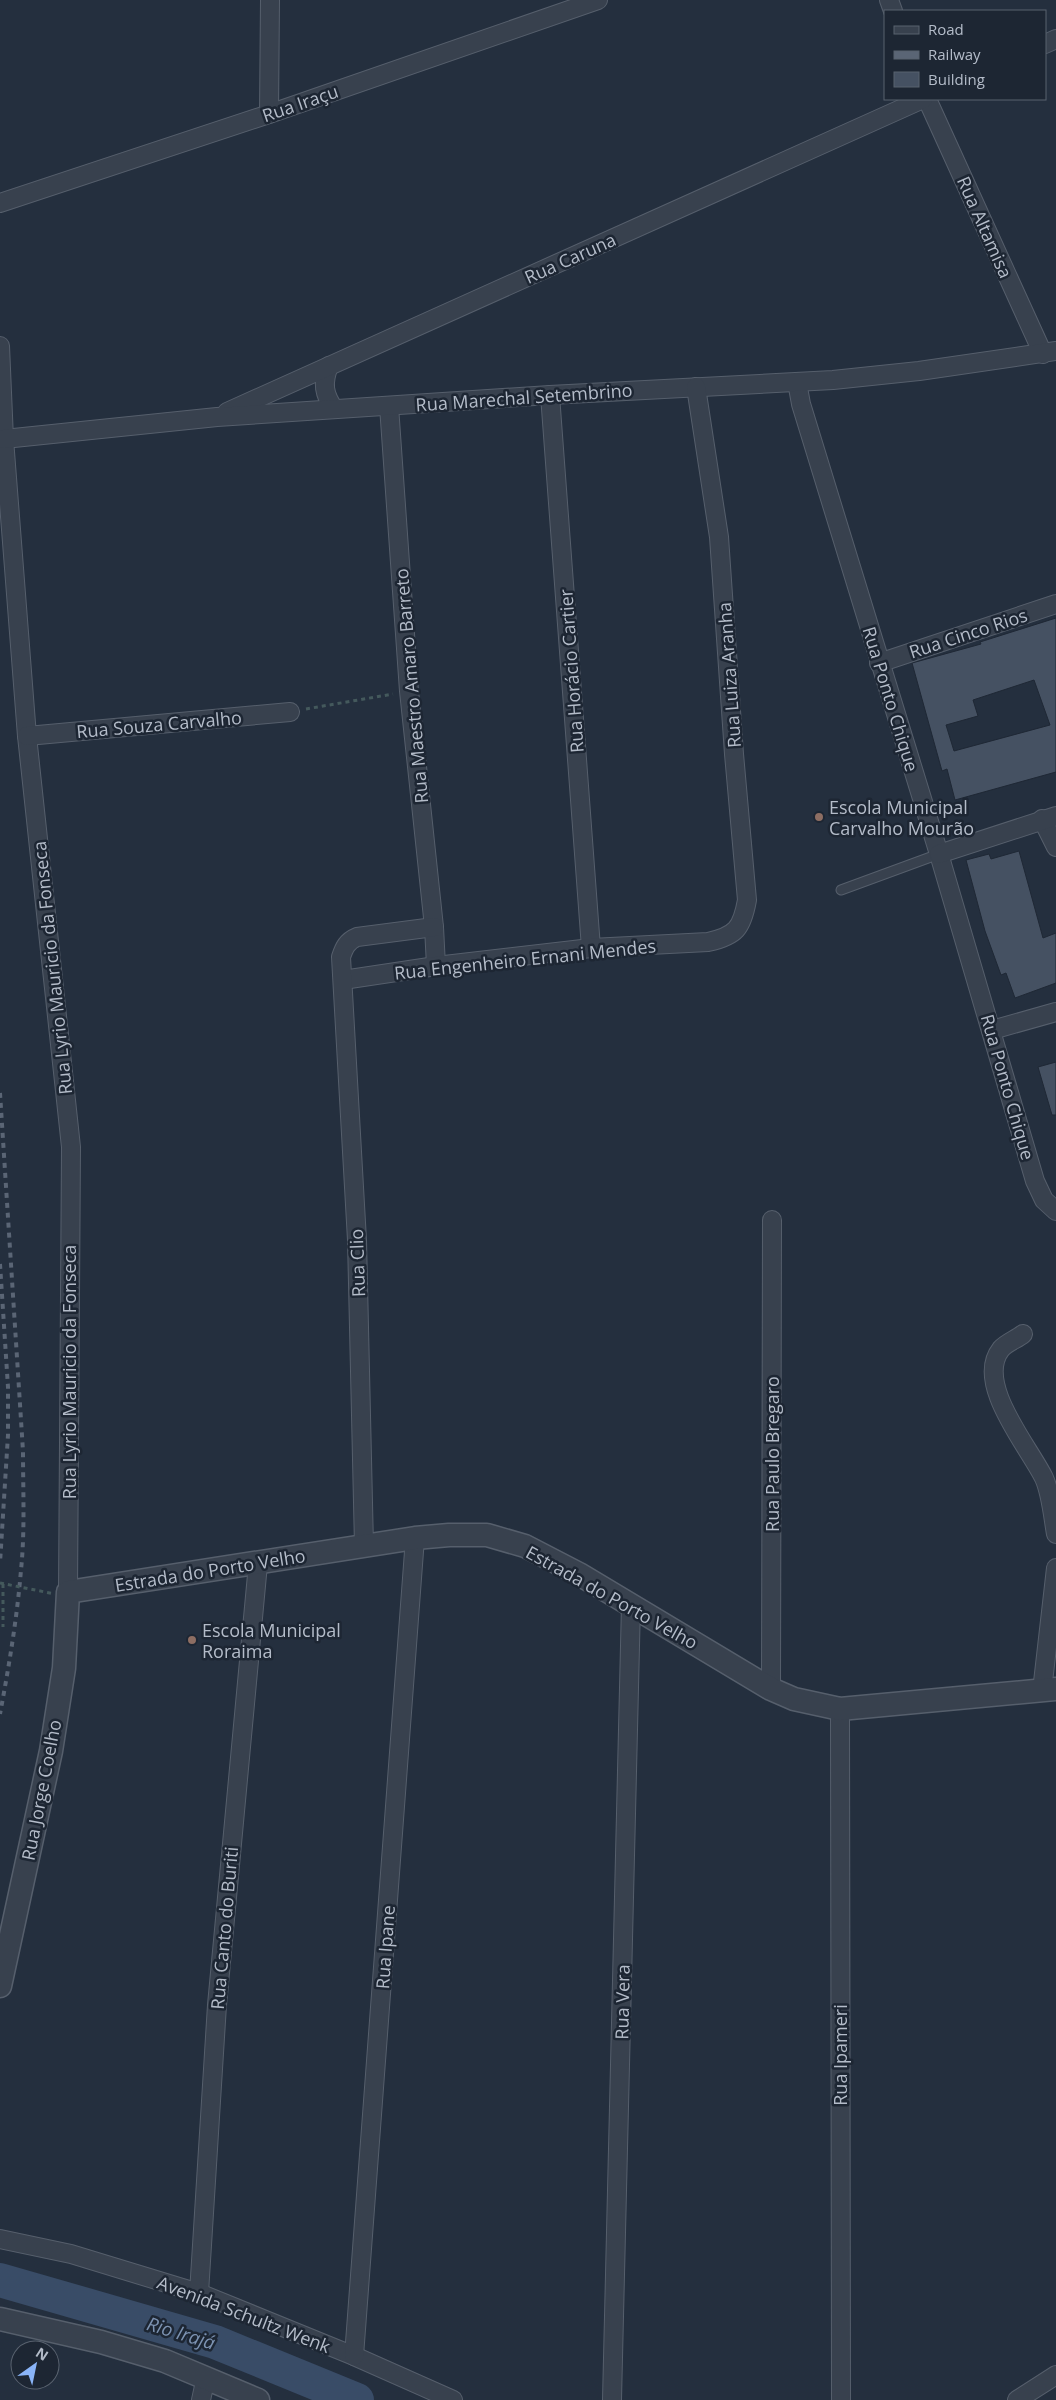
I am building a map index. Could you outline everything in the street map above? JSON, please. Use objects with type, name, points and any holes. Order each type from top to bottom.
[{"type":"street","points":[[269,114],[270,0]]},
{"type":"street","name":"Rua Iraçu","points":[[0,203],[269,114],[575,4],[598,0]]},
{"type":"street","name":"Rua Caruna","points":[[217,417],[923,100]]},
{"type":"street","name":"Rua Altamisa","points":[[925,100],[1049,353]]},
{"type":"street","name":"Rua Lyrio Mauricio da Fonseca","points":[[0,346],[4,439],[27,736],[70,1147],[62,1593]]},
{"type":"street","name":"Rua Marechal Setembrino","points":[[4,439],[217,417],[550,395],[797,382],[919,371],[1049,353]]},
{"type":"street","points":[[329,366],[325,377],[324,389],[334,410]]},
{"type":"street","name":"Rua Ponto Chique","points":[[797,382],[801,404],[939,854],[1035,1181],[1044,1200],[1056,1211]]},
{"type":"street","name":"Rua Luiza Aranha","points":[[696,387],[719,537],[734,754],[747,900],[744,917],[736,930],[726,938],[708,942]]},
{"type":"street","name":"Rua Horácio Cartier","points":[[550,395],[591,948]]},
{"type":"street","name":"Rua Maestro Amaro Barreto","points":[[389,406],[409,691],[434,927],[436,966]]},
{"type":"street","name":"Rua Cinco Rios","points":[[879,663],[1056,604]]},
{"type":"street","name":"Rua Souza Carvalho","points":[[27,736],[290,712]]},
{"type":"street","points":[[939,854],[1049,818],[1056,847]]},
{"type":"street","name":"Rua Clio","points":[[364,1546],[357,1240],[341,957],[344,947],[351,939],[434,927]]},
{"type":"street","name":"Rua Engenheiro Ernani Mendes","points":[[343,980],[436,966],[591,948],[708,942]]},
{"type":"street","points":[[992,1030],[1056,1012]]},
{"type":"street","name":"Rua Paulo Bregaro","points":[[772,1220],[772,1689]]},
{"type":"street","points":[[1023,1334],[1001,1349],[993,1376],[1017,1435],[1044,1479],[1056,1534]]},
{"type":"street","name":"Estrada do Porto Velho","points":[[62,1593],[258,1564],[415,1538],[448,1535],[487,1535],[525,1546],[579,1574],[772,1689],[794,1699],[840,1709],[1049,1690]]},
{"type":"street","name":"Rua Ipane","points":[[354,2356],[415,1538]]},
{"type":"street","name":"Rua Canto do Buriti","points":[[199,2293],[217,2005],[258,1564]]},
{"type":"street","points":[[1049,1690],[1056,1568]]},
{"type":"street","name":"Rua Jorge Coelho","points":[[0,1986],[51,1750],[64,1668],[62,1593]]},
{"type":"street","name":"Rua Vera","points":[[612,2400],[631,1604]]},
{"type":"street","name":"Rua Ipameri","points":[[840,1709],[841,2400]]},
{"type":"street","name":"Avenida Schultz Wenk","points":[[0,2240],[71,2254],[199,2293],[354,2356],[453,2400]]},
{"type":"street","points":[[0,2319],[101,2342],[165,2361],[258,2400]]},
{"type":"street","points":[[1017,2400],[1056,2375]]},
{"type":"street","points":[[201,2400],[206,2377]]},
{"type":"lane","points":[[841,890],[939,854]]},
{"type":"path","points":[[290,712],[409,691]]},
{"type":"path","points":[[3,1627],[2,1585],[62,1593]]},
{"type":"building","points":[[1056,618],[1056,772],[955,800],[947,769],[942,771],[912,663],[981,644],[980,642]],"holes":[[[1034,680],[1050,725],[954,751],[946,725],[978,716],[973,700]]]},
{"type":"building","points":[[1019,851],[1043,938],[1056,933],[1056,983],[1015,998],[1006,973],[1001,975],[985,931],[966,860],[989,854],[991,859]]},
{"type":"building","points":[[1056,1062],[1056,1115],[1052,1115],[1038,1067]]},
{"type":"waterway","name":"Rio Irajá","points":[[0,2280],[215,2342],[357,2400]]},
{"type":"railway","points":[[0,1093],[23,1451],[24,1511],[17,1606],[0,1714]]},
{"type":"railway","points":[[0,1264],[8,1387],[8,1435],[0,1563]]},
{"type":"place","name":"Escola Municipal Carvalho Mourão","points":[[819,817]]},
{"type":"place","name":"Escola Municipal Roraima","points":[[192,1640]]}]
